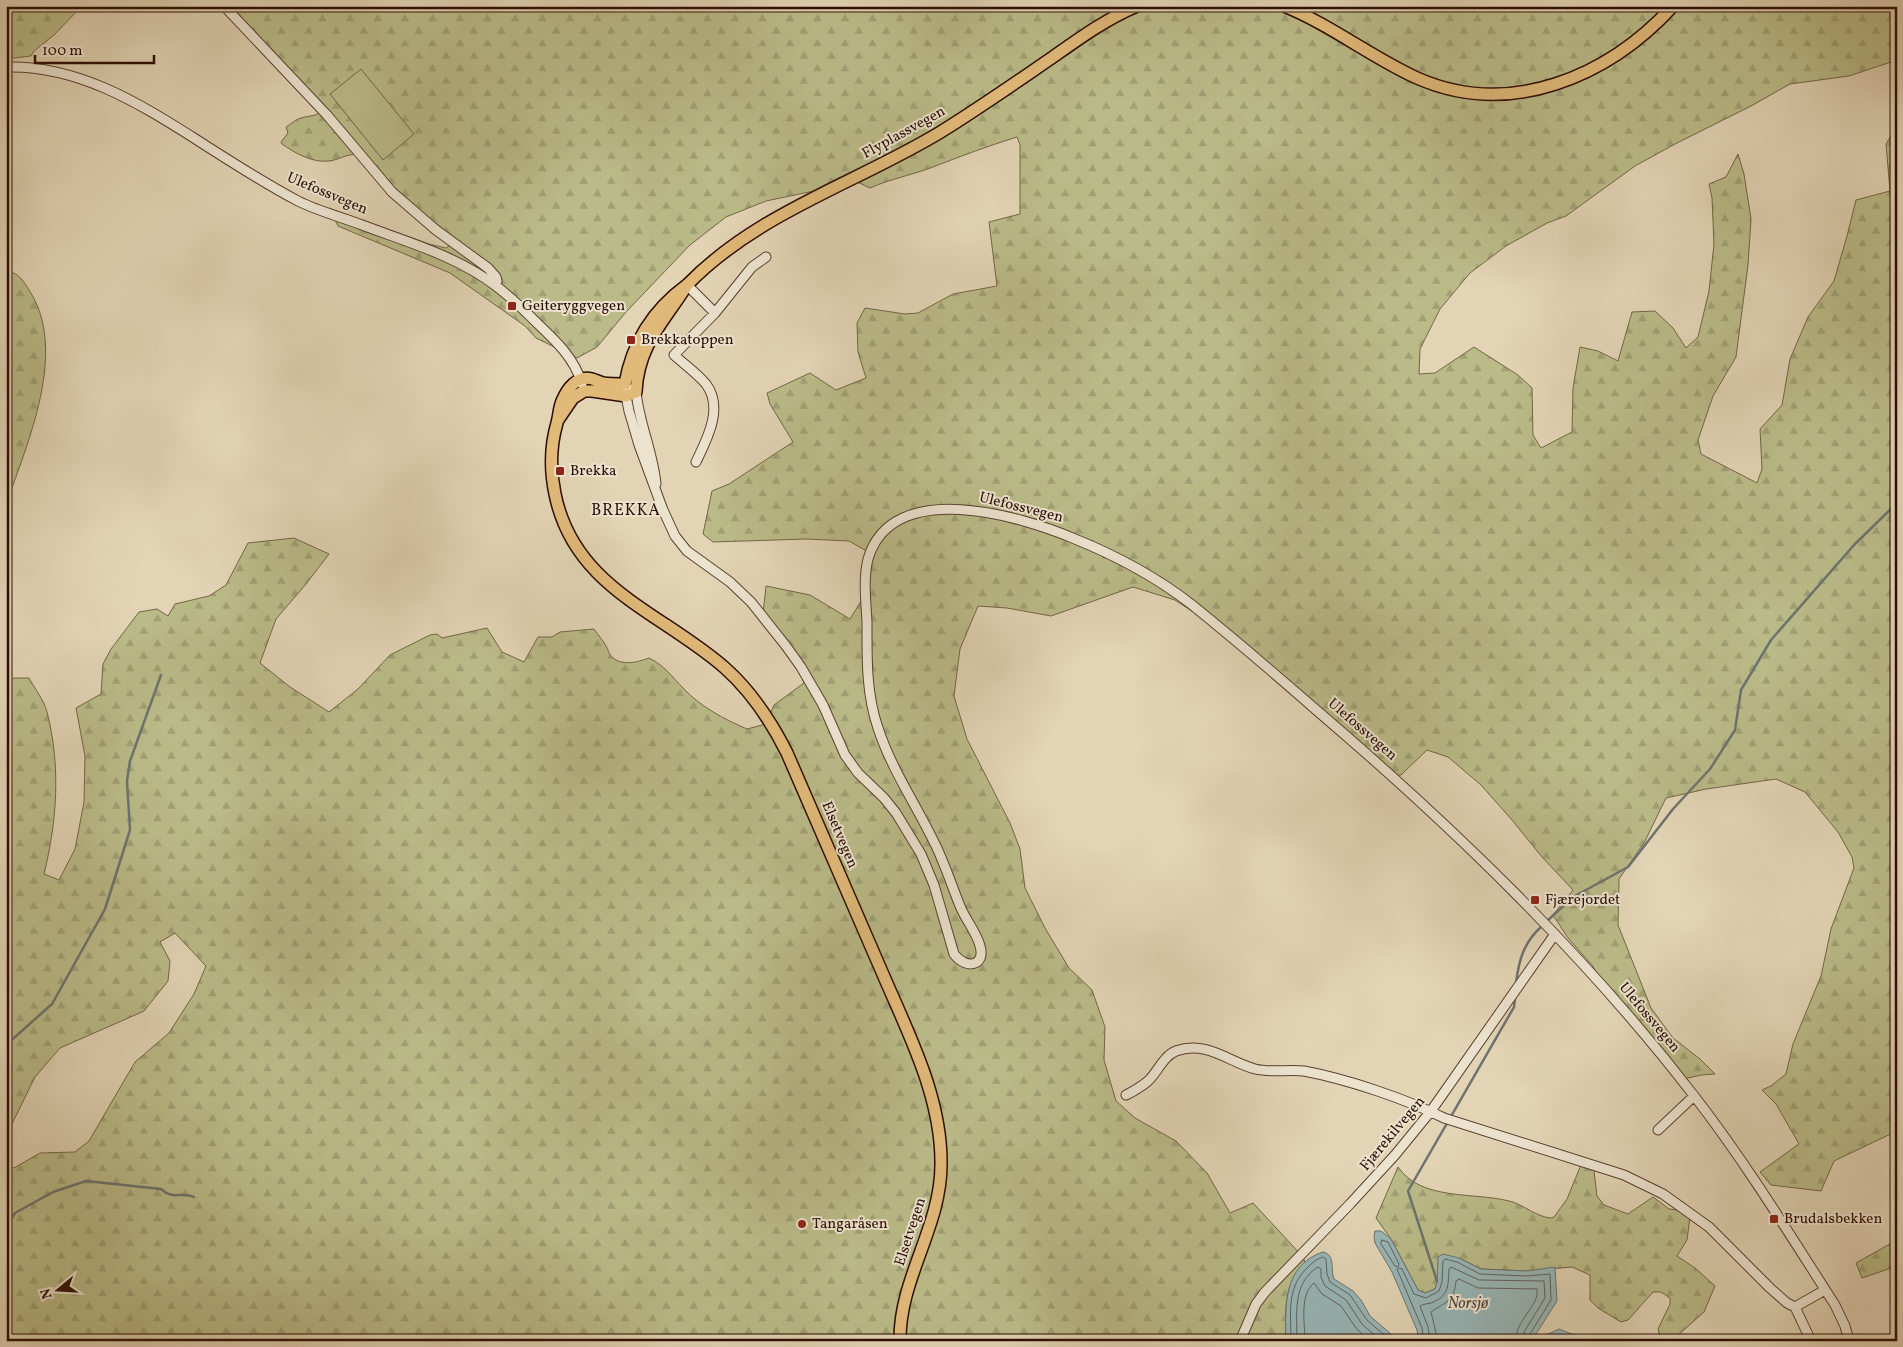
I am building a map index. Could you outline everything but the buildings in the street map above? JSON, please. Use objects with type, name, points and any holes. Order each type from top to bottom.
[{"type":"main road","name":"Flyplassvegen","points":[[626,384],[632,356],[645,329],[665,304],[723,253],[764,224],[921,144],[984,104],[1097,27],[1137,6]]},
{"type":"main road","points":[[1284,6],[1338,32],[1418,78],[1447,88],[1476,94],[1498,95],[1539,90],[1572,79],[1634,42],[1650,30],[1673,6]]},
{"type":"main road","name":"Flyplassvegen","points":[[631,394],[646,346],[687,285]]},
{"type":"main road","points":[[580,379],[591,379],[602,383],[626,384]]},
{"type":"main road","name":"Elsetvegen","points":[[580,379],[569,387],[566,392],[560,407],[552,440],[552,473],[560,512],[575,546],[590,567],[605,582],[698,646],[726,669],[750,694],[768,717],[787,753],[926,1078],[939,1128],[941,1179],[935,1214],[904,1304],[900,1341]]},
{"type":"main road","points":[[584,391],[631,394]]},
{"type":"main road","name":"Elsetvegen","points":[[558,420],[573,398],[584,391]]},
{"type":"street","points":[[224,6],[327,115],[392,192],[436,230],[488,268],[496,277],[495,285]]},
{"type":"street","name":"Ulefossvegen","points":[[6,67],[25,67],[50,71],[86,80],[116,92],[146,108],[264,182],[301,202],[436,253],[473,271],[495,285],[518,304],[562,348],[572,361],[584,391]]},
{"type":"street","points":[[696,462],[712,423],[713,402],[706,385],[674,355],[715,314],[752,267],[766,257]]},
{"type":"street","points":[[687,285],[715,314]]},
{"type":"street","name":"Ulefossvegen","points":[[626,384],[631,394],[639,445],[648,473],[657,491],[668,522],[679,542],[698,560],[730,582],[751,602],[786,646],[816,691],[845,755],[858,773],[884,798],[903,823],[929,871],[954,954],[961,963],[976,962],[981,956],[981,946],[964,916],[937,846],[894,767],[880,734],[871,702],[868,680],[866,585],[870,554],[879,538],[890,526],[906,517],[937,509],[962,510],[1000,516],[1066,535],[1110,554],[1175,592],[1249,652],[1435,814],[1555,934],[1653,1045],[1694,1096],[1738,1155],[1825,1290],[1840,1316],[1849,1341]]},
{"type":"street","name":"Fjærekilvegen","points":[[1240,1341],[1256,1304],[1265,1292],[1357,1197],[1431,1111],[1555,934]]},
{"type":"street","points":[[1126,1095],[1148,1081],[1171,1054],[1181,1050],[1200,1050],[1222,1054],[1255,1069],[1296,1070],[1329,1077],[1431,1111],[1444,1118],[1624,1175],[1663,1194],[1709,1227],[1770,1288],[1794,1307],[1811,1341]]},
{"type":"street","points":[[1658,1130],[1694,1096]]},
{"type":"street","points":[[1794,1307],[1825,1290]]},
{"type":"green space","points":[[6,6],[82,6],[31,56],[6,59]]},
{"type":"green space","points":[[230,6],[1897,6],[1897,60],[1849,76],[1790,84],[1635,166],[1566,216],[1547,223],[1506,246],[1470,273],[1440,309],[1420,349],[1419,374],[1435,373],[1474,347],[1518,375],[1532,388],[1533,435],[1541,448],[1572,432],[1573,388],[1580,347],[1598,351],[1618,361],[1632,312],[1655,311],[1673,328],[1686,348],[1698,337],[1709,291],[1714,244],[1712,198],[1709,184],[1726,177],[1738,154],[1744,174],[1751,219],[1748,265],[1736,357],[1713,396],[1698,440],[1701,454],[1757,483],[1762,469],[1760,429],[1782,405],[1790,359],[1808,317],[1834,281],[1856,200],[1890,191],[1886,144],[1895,129],[1897,129],[1897,1131],[1834,1161],[1821,1191],[1771,1185],[1760,1172],[1799,1144],[1776,1104],[1762,1090],[1771,1086],[1786,1074],[1793,1044],[1821,976],[1831,929],[1854,868],[1852,857],[1838,832],[1805,792],[1776,779],[1706,789],[1666,798],[1644,843],[1619,879],[1618,925],[1651,1008],[1673,1038],[1700,1059],[1715,1074],[1683,1079],[1606,988],[1592,965],[1568,938],[1553,915],[1573,890],[1542,857],[1481,785],[1448,757],[1427,750],[1401,775],[1385,775],[1213,625],[1175,600],[1133,587],[1051,616],[1007,608],[978,606],[960,649],[954,696],[967,739],[1010,823],[1020,849],[1025,888],[1045,928],[1069,968],[1092,990],[1105,1027],[1104,1060],[1116,1101],[1135,1118],[1176,1141],[1207,1173],[1230,1213],[1253,1203],[1303,1257],[1305,1263],[1298,1271],[1289,1289],[1285,1320],[1286,1341],[1269,1341],[1268,1336],[1259,1335],[1254,1341],[6,1341],[6,1164],[14,1168],[40,1153],[75,1152],[89,1141],[135,1062],[169,1033],[194,994],[206,966],[175,933],[160,942],[170,961],[168,981],[144,1011],[60,1048],[35,1077],[6,1136],[6,683],[14,678],[29,678],[46,708],[54,753],[56,793],[52,834],[44,874],[59,880],[75,849],[84,802],[85,756],[76,708],[101,694],[103,664],[111,649],[139,612],[157,609],[168,616],[175,604],[209,596],[226,585],[248,543],[294,538],[329,554],[276,619],[260,663],[290,687],[329,712],[358,689],[390,655],[430,635],[437,634],[442,638],[487,628],[502,652],[524,662],[538,637],[552,637],[560,632],[594,629],[605,644],[610,655],[620,662],[630,663],[649,658],[664,668],[705,707],[721,717],[747,729],[766,724],[774,705],[804,683],[797,661],[763,614],[766,586],[810,595],[850,619],[863,598],[870,553],[849,541],[806,539],[713,542],[703,534],[712,491],[729,484],[793,442],[770,404],[767,393],[810,373],[836,390],[866,378],[858,352],[857,323],[865,308],[905,314],[918,313],[953,294],[997,286],[989,222],[1020,214],[1020,145],[1017,137],[870,188],[857,182],[766,201],[726,217],[690,245],[626,312],[597,347],[577,358],[536,338],[525,326],[450,273],[338,226],[329,208],[429,244],[446,248],[458,240],[407,200],[367,158],[349,155],[329,161],[316,160],[298,154],[282,144],[281,142],[288,133],[286,127],[295,120],[317,114],[324,108],[322,103]]},
{"type":"green space","points":[[361,69],[414,134],[383,160],[330,94]]},
{"type":"green space","points":[[6,272],[14,273],[22,280],[29,290],[40,314],[45,341],[45,368],[33,426],[6,505]]},
{"type":"green space","points":[[1593,1163],[1597,1196],[1604,1205],[1628,1214],[1653,1197],[1669,1209],[1678,1210],[1690,1217],[1687,1240],[1677,1256],[1695,1268],[1715,1286],[1704,1312],[1677,1336],[1669,1340],[1660,1336],[1658,1329],[1670,1304],[1670,1298],[1661,1292],[1653,1292],[1628,1320],[1621,1322],[1598,1308],[1590,1300],[1590,1275],[1572,1267],[1527,1271],[1481,1269],[1459,1258],[1437,1282],[1435,1289],[1425,1293],[1418,1290],[1391,1239],[1376,1218],[1398,1167],[1408,1178],[1434,1190],[1509,1201],[1551,1218],[1554,1217],[1567,1199],[1581,1165]]},
{"type":"green space","points":[[1897,1240],[1897,1266],[1862,1278],[1856,1263]]},
{"type":"water","name":"Norsjø","points":[[1375,1231],[1381,1231],[1391,1239],[1418,1290],[1425,1293],[1435,1289],[1438,1257],[1443,1254],[1459,1258],[1481,1269],[1527,1271],[1555,1267],[1557,1301],[1534,1337],[1540,1338],[1559,1329],[1582,1338],[1629,1341],[1419,1341],[1417,1330],[1392,1272],[1375,1243]]},
{"type":"water","points":[[1323,1252],[1330,1256],[1334,1279],[1353,1291],[1361,1300],[1370,1316],[1399,1341],[1286,1341],[1287,1301],[1293,1277],[1310,1258]]},
{"type":"waterway","points":[[1546,922],[1573,897],[1628,867],[1673,809],[1710,769],[1735,730],[1741,690],[1771,640],[1854,545],[1897,503]]},
{"type":"waterway","points":[[6,1045],[52,1004],[105,909],[130,830],[127,781],[130,761],[161,675]]},
{"type":"waterway","points":[[1516,983],[1523,952],[1531,938],[1542,926]]},
{"type":"waterway","points":[[1437,1281],[1408,1191],[1514,1007],[1515,998]]},
{"type":"waterway","points":[[6,1228],[15,1213],[53,1192],[86,1181],[161,1189],[166,1193],[174,1195],[190,1195],[194,1197]]},
{"type":"place","name":"Geiteryggvegen","points":[[512,306]]},
{"type":"place","name":"Brekkatoppen","points":[[631,340]]},
{"type":"place","name":"Brekka","points":[[560,471]]},
{"type":"place","name":"Fjærejordet","points":[[1535,900]]},
{"type":"place","name":"Brudalsbekken","points":[[1774,1219]]},
{"type":"place","name":"Tangaråsen","points":[[802,1224]]},
{"type":"district","name":"BREKKA","points":[[626,511]]}]
